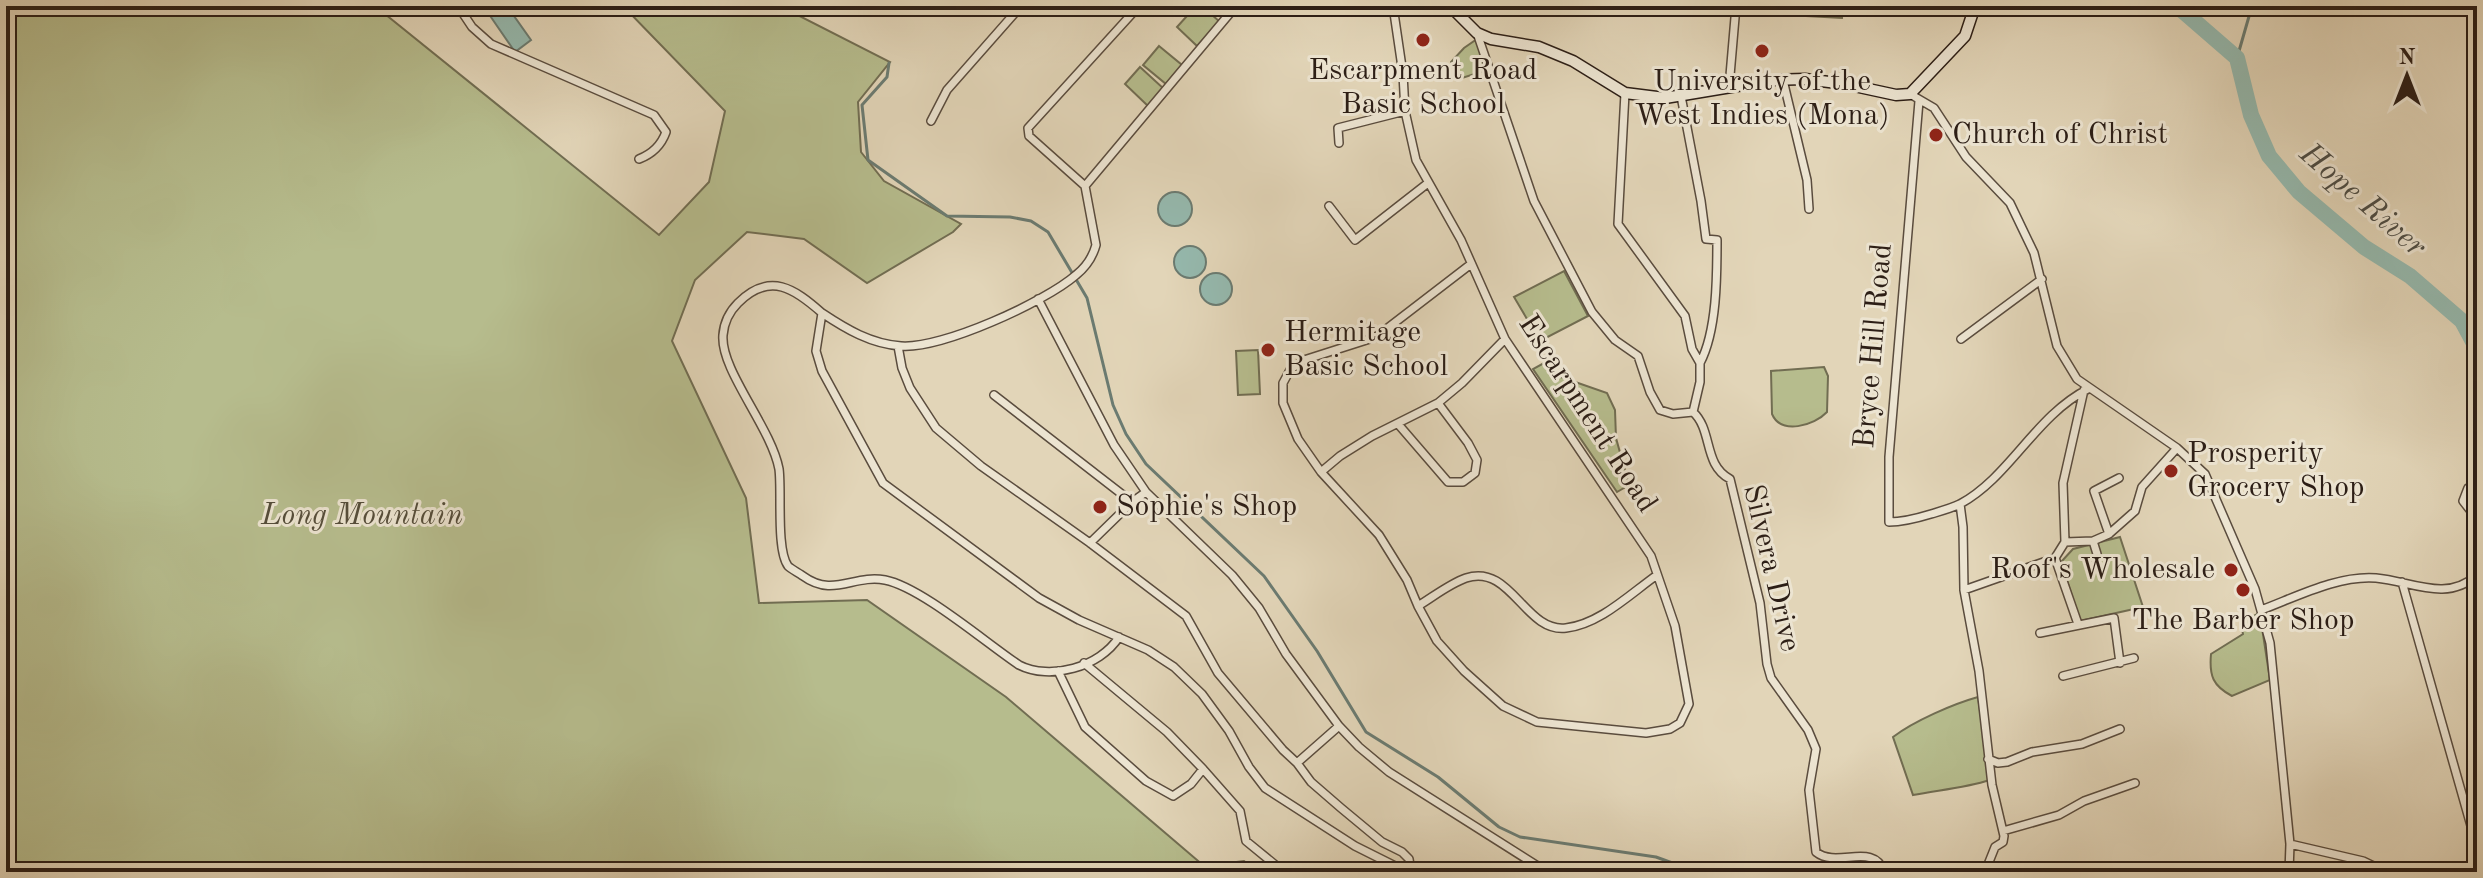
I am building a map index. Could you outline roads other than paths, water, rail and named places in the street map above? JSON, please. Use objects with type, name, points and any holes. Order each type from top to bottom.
[{"type":"street","points":[[931,121],[947,90],[1021,6]]},
{"type":"street","points":[[1119,637],[1112,647],[1084,663],[1058,671],[1035,672],[1019,665],[904,586],[879,579],[843,586],[820,586],[788,566],[783,550],[779,467],[759,417],[731,369],[723,346],[723,332],[727,315],[740,301],[754,290],[767,286],[791,289],[861,337],[898,346],[917,346],[950,337],[1038,299],[1075,276],[1094,253],[1096,245],[1085,186],[1029,136],[1028,128],[1139,6]]},
{"type":"street","points":[[1085,186],[1236,6]]},
{"type":"street","name":"Escarpment Road","points":[[1393,6],[1405,111],[1416,160],[1461,240],[1505,339],[1651,556],[1675,626],[1689,704],[1685,717],[1670,729],[1646,733],[1537,722],[1503,706],[1464,671],[1437,641],[1418,606]]},
{"type":"street","points":[[1450,6],[1477,33],[1491,39],[1539,47],[1573,61],[1625,93],[1655,98],[1681,96],[1805,79],[1914,97],[1934,108],[1966,157],[2010,203],[2034,253],[2057,346],[2072,371],[2086,389],[2177,448],[2205,474],[2228,522],[2261,610],[2273,671],[2290,844],[2289,872]]},
{"type":"street","points":[[1729,87],[1736,6]]},
{"type":"street","points":[[1914,97],[1965,36],[1975,6]]},
{"type":"street","points":[[462,7],[472,27],[491,44],[654,115],[666,132],[664,140],[649,155],[639,159]]},
{"type":"street","points":[[1477,33],[1534,201],[1592,312],[1615,340],[1638,356],[1650,392],[1660,410],[1673,414],[1693,412],[1700,382],[1700,363],[1710,333],[1717,269],[1717,240],[1706,239],[1681,96]]},
{"type":"street","points":[[1783,80],[1807,180],[1809,209]]},
{"type":"street","points":[[1625,93],[1618,224],[1685,316],[1692,349],[1700,363]]},
{"type":"street","name":"Bryce Hill Road","points":[[1914,97],[1889,457],[1888,520],[1899,522],[1960,504]]},
{"type":"street","points":[[1339,143],[1338,128],[1405,111]]},
{"type":"street","points":[[1329,206],[1355,240],[1428,183]]},
{"type":"street","points":[[1471,264],[1376,337],[1304,360],[1290,370],[1283,383],[1283,403],[1298,439],[1321,472],[1379,535],[1407,580],[1418,606],[1469,577],[1486,576],[1500,584],[1537,619],[1552,628],[1566,628],[1596,618],[1657,575]]},
{"type":"street","points":[[1961,339],[2042,279]]},
{"type":"street","points":[[1038,299],[1114,445],[1146,492],[1222,565],[1250,597],[1286,654],[1339,726],[1389,772],[1547,872]]},
{"type":"street","points":[[822,313],[816,351],[822,371],[883,483],[1039,598],[1148,650],[1174,667],[1202,694],[1265,788],[1355,846],[1409,872],[1409,859],[1402,852],[1382,842],[1311,782],[1218,673],[1186,616],[992,474],[936,428],[910,388],[898,346]]},
{"type":"street","points":[[1321,472],[1361,443],[1438,403],[1505,339]]},
{"type":"street","points":[[1985,872],[1995,847],[2003,842],[2003,831],[1988,759],[1979,671],[1964,590],[1960,504],[1991,480],[2044,422],[2086,389]]},
{"type":"street","points":[[1964,590],[2055,558],[2065,542],[2063,483],[2086,389]]},
{"type":"street","points":[[994,395],[1132,502]]},
{"type":"street","points":[[1398,424],[1448,482],[1463,482],[1475,473],[1477,460],[1438,403]]},
{"type":"street","name":"Silvera Drive","points":[[1693,412],[1705,427],[1712,460],[1722,475],[1730,479],[1760,603],[1771,678],[1808,730],[1816,749],[1809,790],[1816,852],[1827,859],[1871,856],[1881,864],[1884,872]]},
{"type":"street","points":[[2065,542],[2093,541],[2109,534],[2135,511],[2142,487],[2177,448]]},
{"type":"street","points":[[2109,534],[2094,491],[2119,478]]},
{"type":"street","points":[[2477,485],[2468,488],[2463,501],[2477,519]]},
{"type":"street","points":[[1090,543],[1146,492]]},
{"type":"street","points":[[2093,541],[2097,554]]},
{"type":"street","points":[[2055,558],[2078,624]]},
{"type":"street","points":[[2261,610],[2357,578],[2402,582],[2429,590],[2456,589],[2477,575]]},
{"type":"street","points":[[2402,582],[2477,847]]},
{"type":"street","points":[[2040,633],[2114,618],[2120,663]]},
{"type":"street","points":[[2063,676],[2134,658]]},
{"type":"street","points":[[1084,663],[1167,732],[1203,769],[1240,811],[1246,841],[1284,872]]},
{"type":"street","points":[[1058,671],[1085,727],[1146,781],[1173,796],[1191,784],[1203,769]]},
{"type":"street","points":[[1297,763],[1339,726]]},
{"type":"street","points":[[1988,759],[2007,762],[2032,752],[2082,744],[2120,729]]},
{"type":"street","points":[[2003,831],[2059,815],[2084,801],[2135,783]]},
{"type":"street","points":[[2290,844],[2363,861],[2386,872]]},
{"type":"water","points":[[507,6],[531,40],[515,52],[484,7]]},
{"type":"water","points":[[1175,192],[1187,197],[1192,209],[1187,221],[1175,226],[1163,221],[1158,209],[1163,197]]},
{"type":"water","points":[[1190,246],[1202,250],[1206,262],[1202,274],[1190,278],[1178,274],[1174,262],[1178,250]]},
{"type":"water","points":[[1216,273],[1227,278],[1232,289],[1227,300],[1216,305],[1205,300],[1200,289],[1205,278]]},
{"type":"waterway","name":"Hope River","points":[[2177,6],[2237,58],[2251,115],[2269,156],[2299,192],[2364,247],[2410,276],[2462,321],[2477,349]]},
{"type":"waterway","points":[[2237,58],[2252,6]]},
{"type":"waterway","points":[[889,63],[887,77],[862,105],[868,160],[947,216],[1010,217],[1031,221],[1048,232],[1087,298],[1113,405],[1126,434],[1146,464],[1264,576],[1317,651],[1366,732],[1438,777],[1499,827],[1520,837],[1656,857],[1697,872]]},
{"type":"place","name":"Escarpment Road Basic School","points":[[1423,40]]},
{"type":"place","name":"University of the West Indies (Mona)","points":[[1762,51]]},
{"type":"place","name":"Church of Christ","points":[[1936,135]]},
{"type":"place","name":"Hermitage Basic School","points":[[1268,350]]},
{"type":"place","name":"Prosperity Grocery Shop","points":[[2171,471]]},
{"type":"place","name":"Sophie's Shop","points":[[1100,507]]},
{"type":"place","name":"Roof's Wholesale","points":[[2231,570]]},
{"type":"place","name":"The Barber Shop","points":[[2243,590]]},
{"type":"park label","name":"Long Mountain","points":[[362,516]]}]
